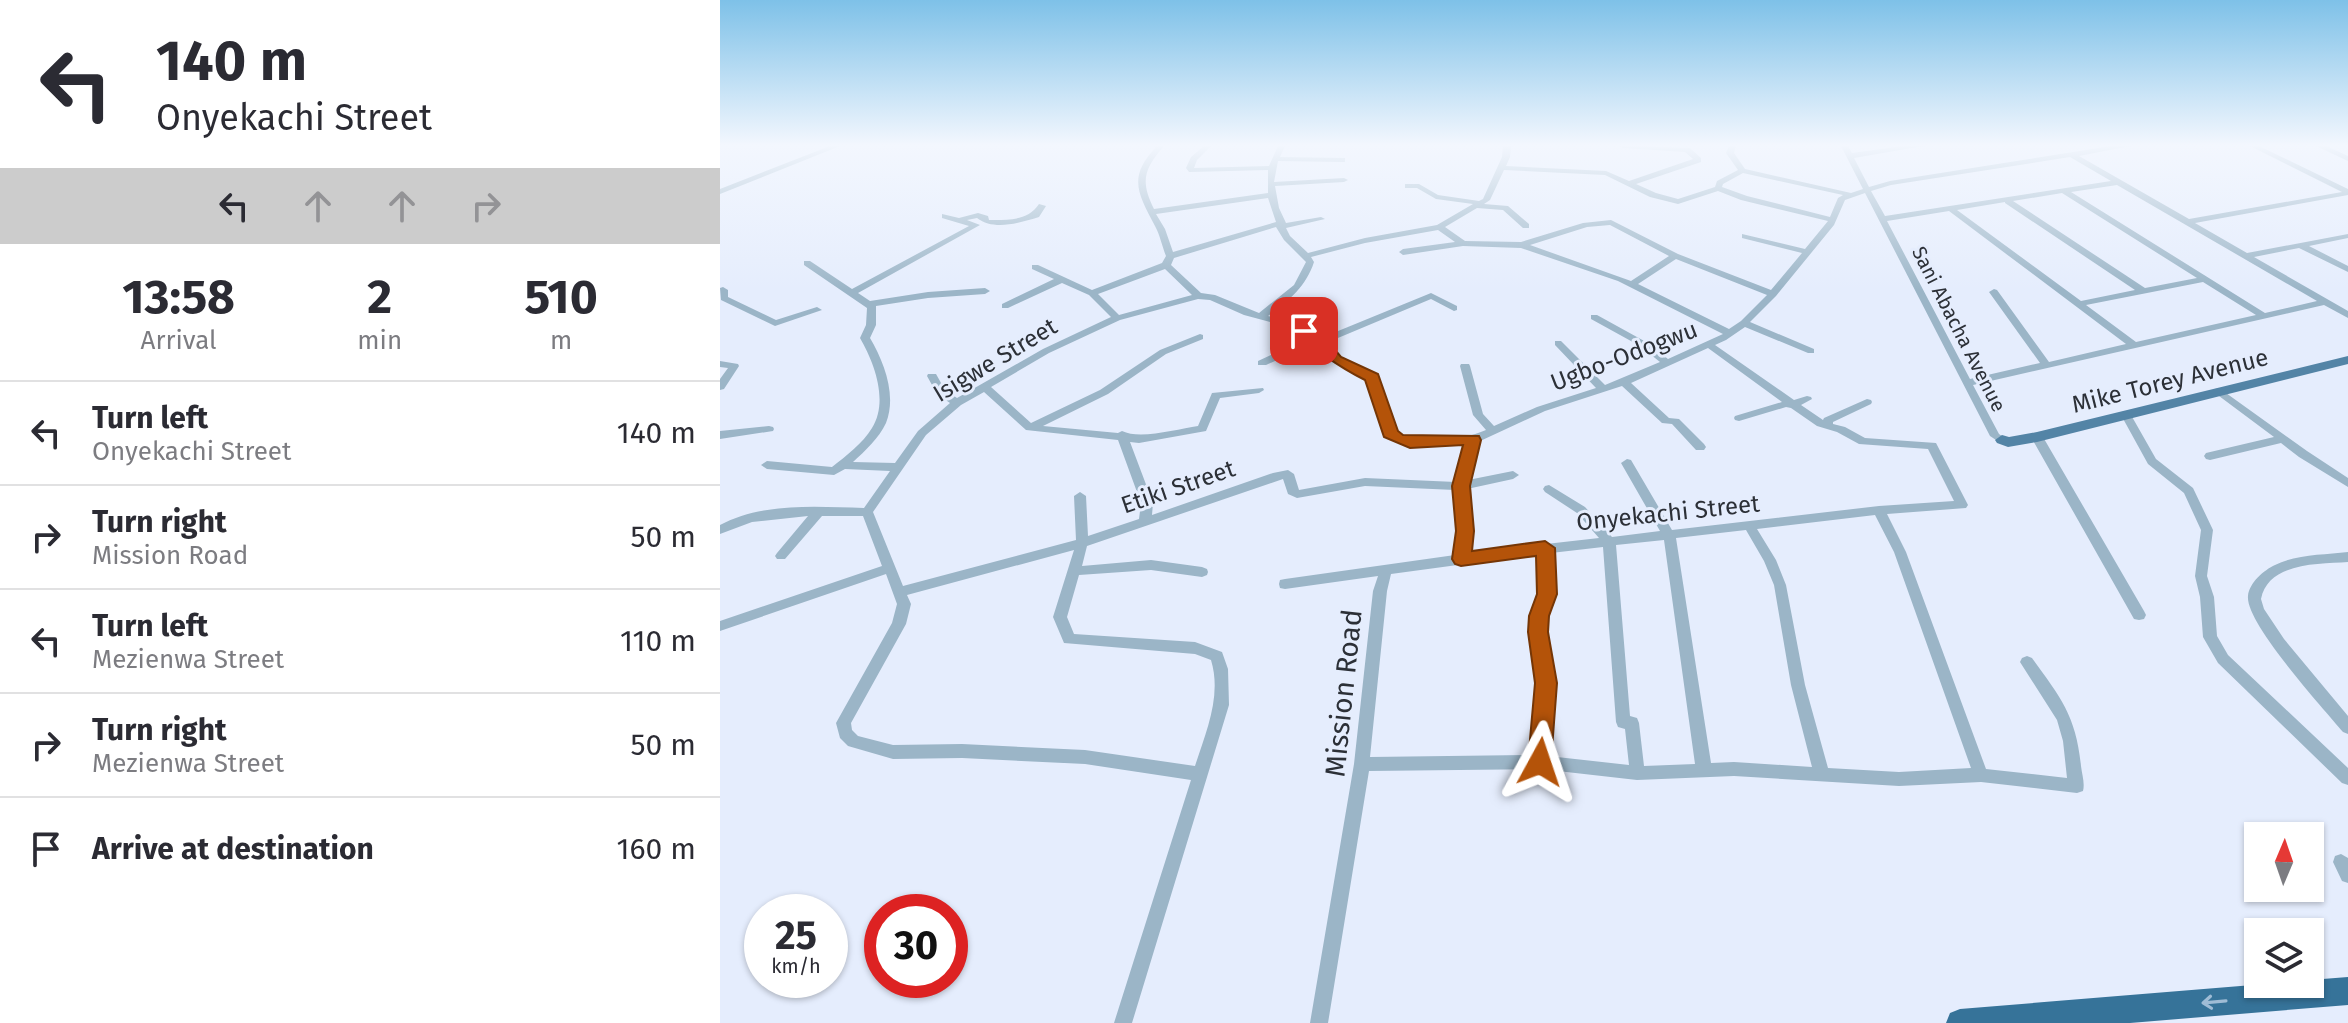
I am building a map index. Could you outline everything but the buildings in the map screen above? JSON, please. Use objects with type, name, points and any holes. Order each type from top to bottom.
[{"type":"highway","points":[[1960,1023],[2348,991]]},
{"type":"main road","name":"Mike Torey Avenue","points":[[2002,440],[2008,442],[2037,437],[2347,361]]},
{"type":"street","points":[[1144,194],[1168,260],[1198,296],[1212,297],[1296,326],[1317,340]]},
{"type":"street","points":[[1431,194],[1505,208],[1526,226]]},
{"type":"street","points":[[1307,256],[1439,227],[1478,204],[1489,194]]},
{"type":"street","points":[[1651,194],[1678,202],[1702,194]]},
{"type":"street","points":[[1733,194],[1833,220]]},
{"type":"street","points":[[1847,194],[1853,195]]},
{"type":"street","name":"Ugbo-Odogwu","points":[[1317,340],[1336,360],[1372,378],[1390,433],[1397,439],[1410,442],[1481,435],[1624,382],[1709,345],[1729,333],[1744,323],[1773,294],[1808,252],[1833,220],[1840,199],[1856,194]]},
{"type":"street","name":"Sani Abacha Avenue","points":[[1867,194],[1995,436],[2002,440]]},
{"type":"street","points":[[1882,219],[2049,194]]},
{"type":"street","points":[[2068,194],[2264,316]]},
{"type":"street","points":[[2139,194],[2348,315]]},
{"type":"street","points":[[2187,222],[2339,194]]},
{"type":"street","points":[[1150,212],[1270,195],[1281,225],[1310,262],[1303,280],[1261,316]]},
{"type":"street","points":[[2008,201],[2143,291]]},
{"type":"street","points":[[960,219],[978,215],[986,222],[1012,222],[1036,215],[1042,206]]},
{"type":"street","points":[[1951,209],[2134,345]]},
{"type":"street","points":[[853,292],[976,225],[945,216]]},
{"type":"street","points":[[1092,293],[1168,260],[1281,225],[1321,219]]},
{"type":"street","points":[[1522,245],[1603,221],[1632,231],[1675,256],[1773,294]]},
{"type":"street","points":[[1439,227],[1463,243]]},
{"type":"street","points":[[1745,236],[1808,252]]},
{"type":"street","points":[[2245,256],[2348,236]]},
{"type":"street","points":[[1403,252],[1463,243],[1522,245],[1632,284],[1729,333]]},
{"type":"street","points":[[2300,245],[2348,269]]},
{"type":"street","points":[[1632,284],[1675,256]]},
{"type":"street","points":[[767,465],[831,472],[843,465],[878,428],[883,412],[877,355],[865,338],[871,325],[872,307],[807,263]]},
{"type":"street","points":[[1035,267],[1092,293],[1117,318]]},
{"type":"street","points":[[1005,306],[1062,279]]},
{"type":"street","points":[[2079,304],[2204,279]]},
{"type":"street","points":[[869,304],[985,291]]},
{"type":"street","points":[[1994,292],[2046,365]]},
{"type":"street","points":[[722,296],[775,323],[817,310]]},
{"type":"street","name":"Isigwe Street","points":[[867,512],[922,433],[957,403],[1046,351],[1117,318],[1198,296]]},
{"type":"street","points":[[1262,363],[1431,296],[1454,308]]},
{"type":"street","points":[[1967,383],[2325,302]]},
{"type":"street","points":[[1594,317],[1643,344],[1667,363]]},
{"type":"street","points":[[1744,323],[1811,351]]},
{"type":"street","points":[[1030,428],[1104,392],[1163,352],[1200,337]]},
{"type":"street","points":[[1558,343],[1603,389]]},
{"type":"street","points":[[1709,345],[1756,376],[1808,418],[1828,426],[1828,420],[1867,402]]},
{"type":"street","points":[[720,364],[734,366],[720,387]]},
{"type":"street","points":[[1285,584],[1461,559],[1465,531],[1461,486],[1481,435],[1465,366]]},
{"type":"street","points":[[932,376],[941,392],[957,403]]},
{"type":"street","points":[[1624,382],[1666,421],[1675,421],[1700,447]]},
{"type":"street","points":[[984,386],[1030,428],[1139,439],[1202,429],[1216,395],[1259,390]]},
{"type":"street","points":[[2219,391],[2282,439],[2348,483]]},
{"type":"street","points":[[1739,418],[1807,399]]},
{"type":"street","points":[[2126,415],[2152,461],[2189,491],[2207,530],[2201,576],[2207,597],[2207,625],[2213,645],[2223,659],[2348,778]]},
{"type":"street","name":"Onyekachi Street","points":[[1461,559],[1670,537],[1879,510],[1962,505],[1932,446],[1925,443],[1863,441],[1828,426]]},
{"type":"street","points":[[720,435],[769,429]]},
{"type":"street","points":[[1122,435],[1147,503],[1145,521]]},
{"type":"street","points":[[2037,437],[2139,615]]},
{"type":"street","points":[[2210,456],[2282,439]]},
{"type":"street","points":[[1627,463],[1670,537],[1704,771]]},
{"type":"street","points":[[843,465],[899,467]]},
{"type":"street","name":"Etiki Street","points":[[901,592],[1082,543],[1288,474],[1292,491],[1297,494],[1365,482],[1461,486]]},
{"type":"street","points":[[1461,486],[1513,475]]},
{"type":"street","points":[[1549,489],[1593,520],[1610,543],[1623,722],[1632,723],[1637,773]]},
{"type":"street","points":[[1080,496],[1082,543],[1060,617],[1069,639],[1195,648],[1217,656],[1221,669],[1222,705],[1123,1023]]},
{"type":"street","points":[[1879,510],[1900,552],[1981,775]]},
{"type":"street","points":[[781,556],[818,512]]},
{"type":"street","points":[[720,530],[731,522],[764,516],[867,512],[904,604],[899,624],[843,723],[845,733],[853,741],[893,752],[962,751],[1085,757],[1200,774]]},
{"type":"street","points":[[1750,527],[1770,560],[1780,585],[1798,685],[1822,775]]},
{"type":"street","points":[[1540,762],[1546,683],[1538,632],[1539,616],[1547,594],[1545,548]]},
{"type":"street","points":[[2348,557],[2277,569],[2256,589],[2254,600],[2261,618],[2348,727]]},
{"type":"street","points":[[1074,571],[1151,565],[1202,572]]},
{"type":"street","points":[[720,626],[890,568]]},
{"type":"street","name":"Mission Road","points":[[1319,1023],[1362,764],[1380,591],[1386,570]]},
{"type":"street","points":[[1362,764],[1540,762],[1637,773],[1734,769],[1899,779],[1981,775],[2077,786],[2072,771],[2071,741],[2054,700],[2027,662]]},
{"type":"route","points":[[1304,331],[1320,342],[1336,360],[1372,378],[1390,433],[1397,439],[1404,442],[1473,440],[1461,486],[1465,531],[1461,559],[1545,548],[1547,594],[1539,616],[1538,632],[1546,683],[1540,762]]}]
